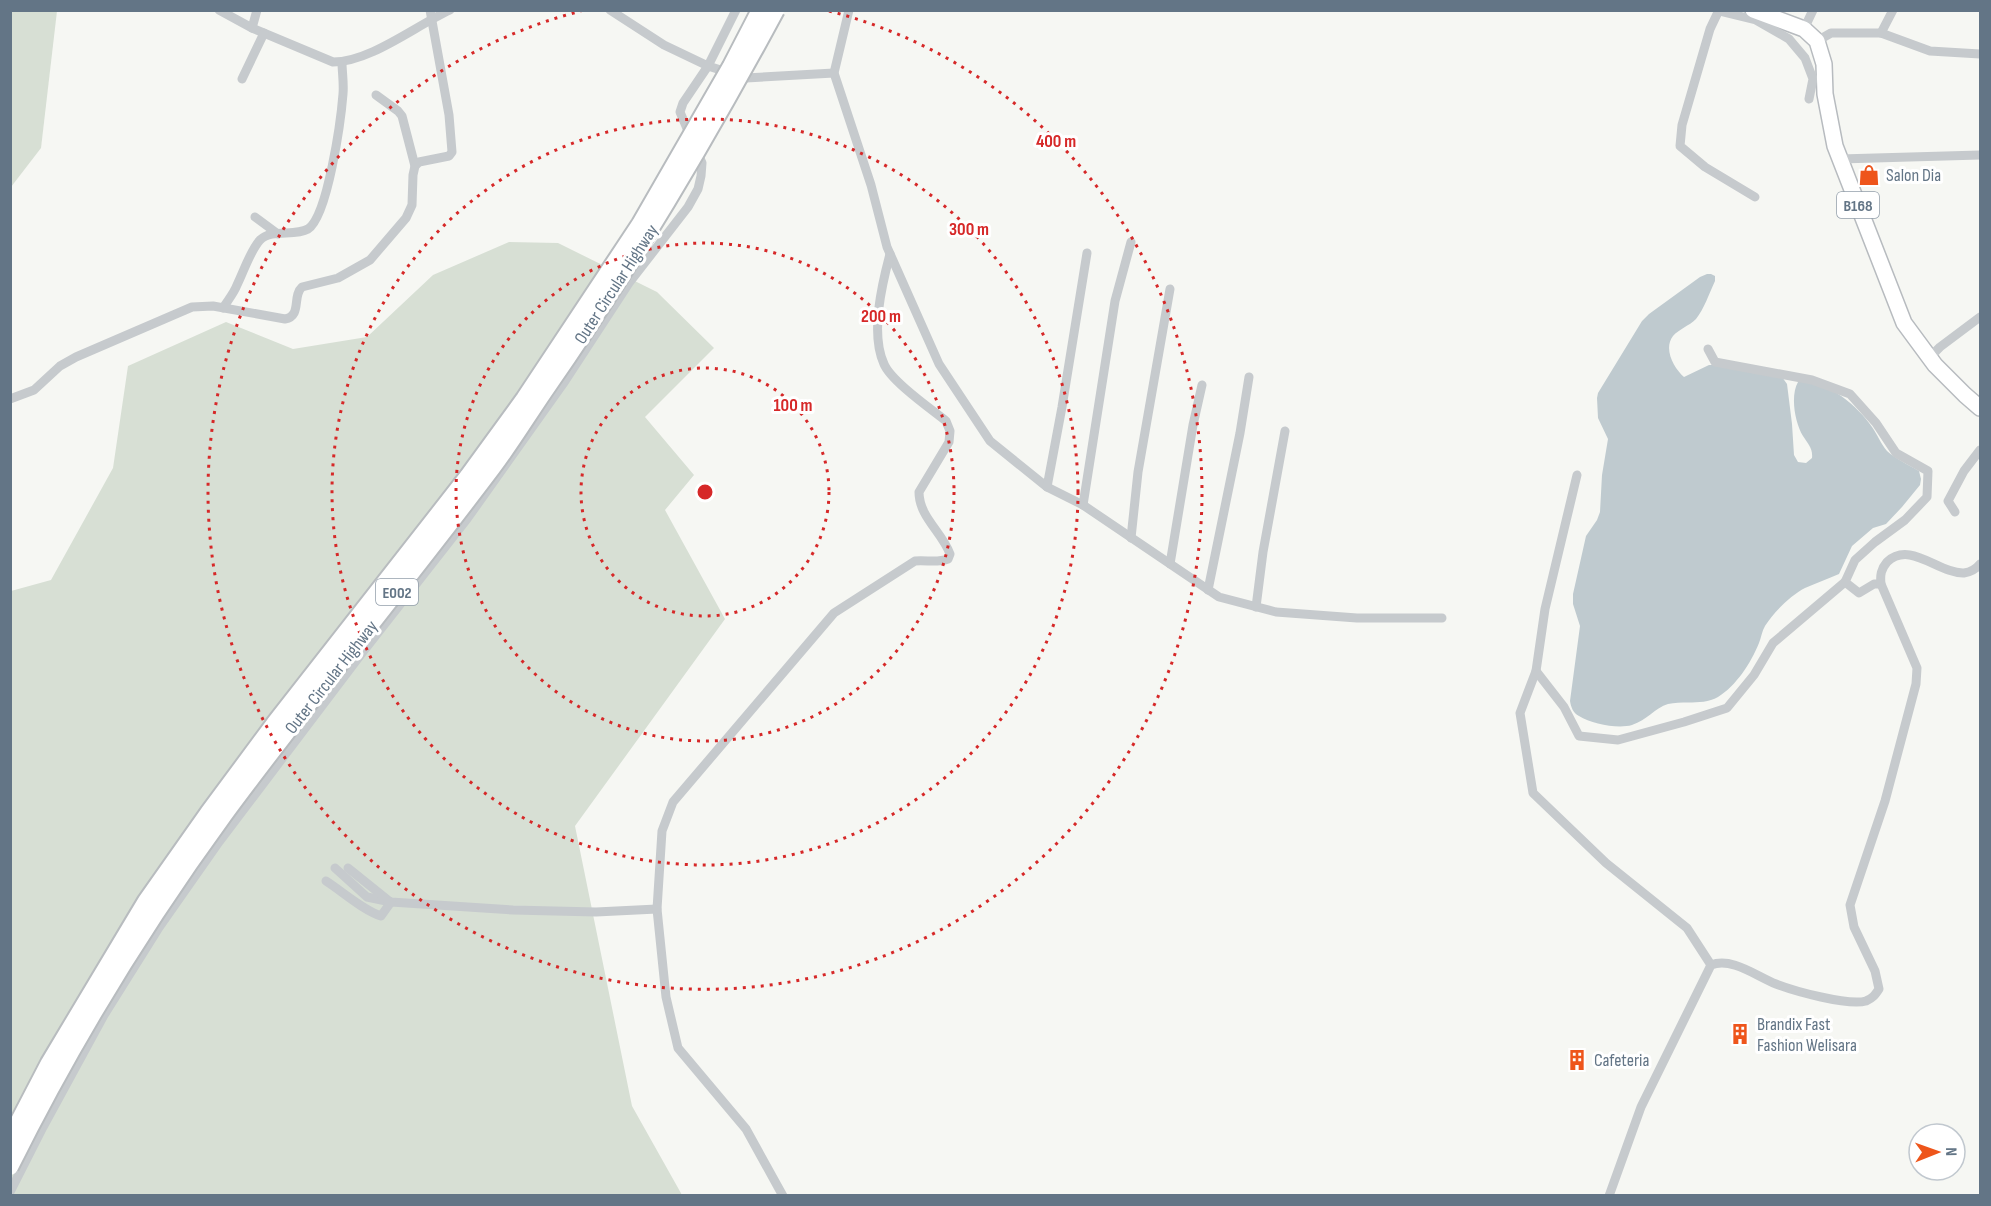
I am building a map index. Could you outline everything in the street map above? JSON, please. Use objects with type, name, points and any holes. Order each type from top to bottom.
[{"type":"highway","name":"Outer Circular Highway","points":[[10,1138],[49,1063],[146,901],[241,768],[468,476],[524,399],[640,224],[731,66],[760,10]]},
{"type":"highway","name":"Outer Circular Highway","points":[[10,1167],[111,983],[168,897],[224,816],[495,464],[568,358],[634,258],[694,159],[776,10]]},
{"type":"main road","points":[[1753,10],[1788,17],[1817,41]]},
{"type":"main road","name":"B168","points":[[1817,41],[1824,64],[1825,94],[1835,146],[1904,323],[1929,358],[1965,396],[1980,408]]},
{"type":"street","points":[[219,10],[252,28],[333,62],[365,56],[430,15],[450,10]]},
{"type":"street","points":[[252,28],[257,10]]},
{"type":"street","points":[[610,10],[664,45],[708,66],[746,78],[834,73]]},
{"type":"street","points":[[10,1192],[43,1126],[104,1016],[158,929],[219,842],[467,519],[563,384],[628,283],[688,207],[698,189],[702,163],[680,112],[683,103],[708,66],[736,10]]},
{"type":"street","points":[[849,10],[834,73],[871,185],[890,254],[939,364],[990,441],[1047,487],[1083,505],[1219,597],[1276,612],[1357,618],[1442,618]]},
{"type":"street","points":[[1803,30],[1813,10]]},
{"type":"street","points":[[1881,33],[1893,10]]},
{"type":"street","points":[[1755,197],[1705,167],[1680,146],[1682,125],[1710,29],[1719,11],[1756,20],[1789,39],[1804,58],[1813,78],[1809,99]]},
{"type":"street","points":[[10,399],[34,390],[60,366],[76,357],[192,307],[203,305],[285,319],[291,318],[294,315],[299,290],[303,287],[338,278],[370,260],[406,218],[412,205],[413,175],[419,162],[449,156],[452,152],[449,115],[430,15]]},
{"type":"street","points":[[242,79],[264,33]]},
{"type":"street","points":[[1817,41],[1831,33],[1881,33],[1930,51],[1980,54]]},
{"type":"street","points":[[223,308],[236,288],[256,245],[267,235],[297,233],[309,228],[319,217],[332,169],[339,124],[343,93],[342,62]]},
{"type":"street","points":[[376,95],[398,111],[402,117],[416,166]]},
{"type":"street","points":[[1840,159],[1980,155]]},
{"type":"street","points":[[255,217],[278,234]]},
{"type":"street","points":[[1083,505],[1114,301],[1131,242]]},
{"type":"street","points":[[1047,487],[1087,253]]},
{"type":"street","points":[[783,1196],[746,1129],[678,1048],[666,997],[657,909],[662,831],[673,802],[834,613],[915,561],[940,562],[948,559],[950,554],[922,510],[919,501],[920,492],[949,442],[950,431],[946,421],[892,376],[884,366],[880,351],[879,297],[890,254]]},
{"type":"street","points":[[1131,538],[1138,472],[1170,289]]},
{"type":"street","points":[[1929,358],[1980,316]]},
{"type":"street","points":[[1536,671],[1564,707],[1579,736],[1618,740],[1727,708],[1754,675],[1773,643],[1845,582],[1855,560],[1905,520],[1927,497],[1928,471],[1896,453],[1876,423],[1850,394],[1812,380],[1714,362],[1708,349]]},
{"type":"street","points":[[1208,590],[1240,433],[1249,376]]},
{"type":"street","points":[[1170,564],[1193,425],[1203,386]]},
{"type":"street","points":[[1256,607],[1263,552],[1285,431]]},
{"type":"street","points":[[1955,512],[1948,501],[1964,471],[1980,450]]},
{"type":"street","points":[[1577,475],[1545,609],[1536,671],[1520,713],[1533,793],[1606,863],[1688,928],[1711,965]]},
{"type":"street","points":[[1609,1196],[1641,1107],[1711,965],[1719,962],[1729,963],[1778,985],[1829,999],[1863,1002],[1874,997],[1879,989],[1875,971],[1854,927],[1850,905],[1885,801],[1916,684],[1917,668],[1881,584],[1880,575],[1883,567],[1890,560],[1900,555],[1916,556],[1954,572],[1965,573],[1980,564]]},
{"type":"street","points":[[1845,582],[1859,593],[1874,584],[1881,584]]},
{"type":"street","points":[[335,868],[367,897],[391,902],[513,910],[596,912],[657,909]]},
{"type":"street","points":[[348,868],[391,902]]},
{"type":"street","points":[[326,881],[369,912],[381,916],[391,902]]},
{"type":"shaded area","points":[[11,10],[57,11],[41,148],[11,187]]},
{"type":"shaded area","points":[[509,242],[558,243],[657,292],[714,348],[645,417],[694,475],[665,510],[725,619],[575,826],[632,1106],[682,1195],[11,1196],[11,591],[51,580],[113,468],[128,366],[226,322],[293,349],[367,337],[433,275]]},
{"type":"shaded area","points":[[1707,274],[1715,276],[1715,281],[1702,311],[1670,341],[1671,358],[1684,377],[1709,365],[1715,365],[1782,377],[1787,384],[1794,455],[1798,462],[1806,463],[1812,458],[1812,451],[1800,431],[1796,417],[1794,395],[1796,388],[1798,382],[1809,382],[1830,389],[1858,410],[1887,451],[1919,471],[1920,485],[1886,524],[1873,528],[1852,546],[1839,574],[1800,591],[1778,610],[1765,626],[1756,651],[1747,666],[1725,692],[1712,700],[1668,704],[1632,725],[1613,726],[1598,723],[1577,715],[1570,701],[1580,626],[1573,604],[1573,594],[1586,536],[1600,512],[1602,475],[1608,439],[1598,418],[1598,393],[1642,321]]},
{"type":"place","name":"Salon Dia","points":[[1869,175]]},
{"type":"place","name":"Brandix Fast Fashion Welisara","points":[[1740,1034]]},
{"type":"place","name":"Cafeteria","points":[[1577,1060]]}]
